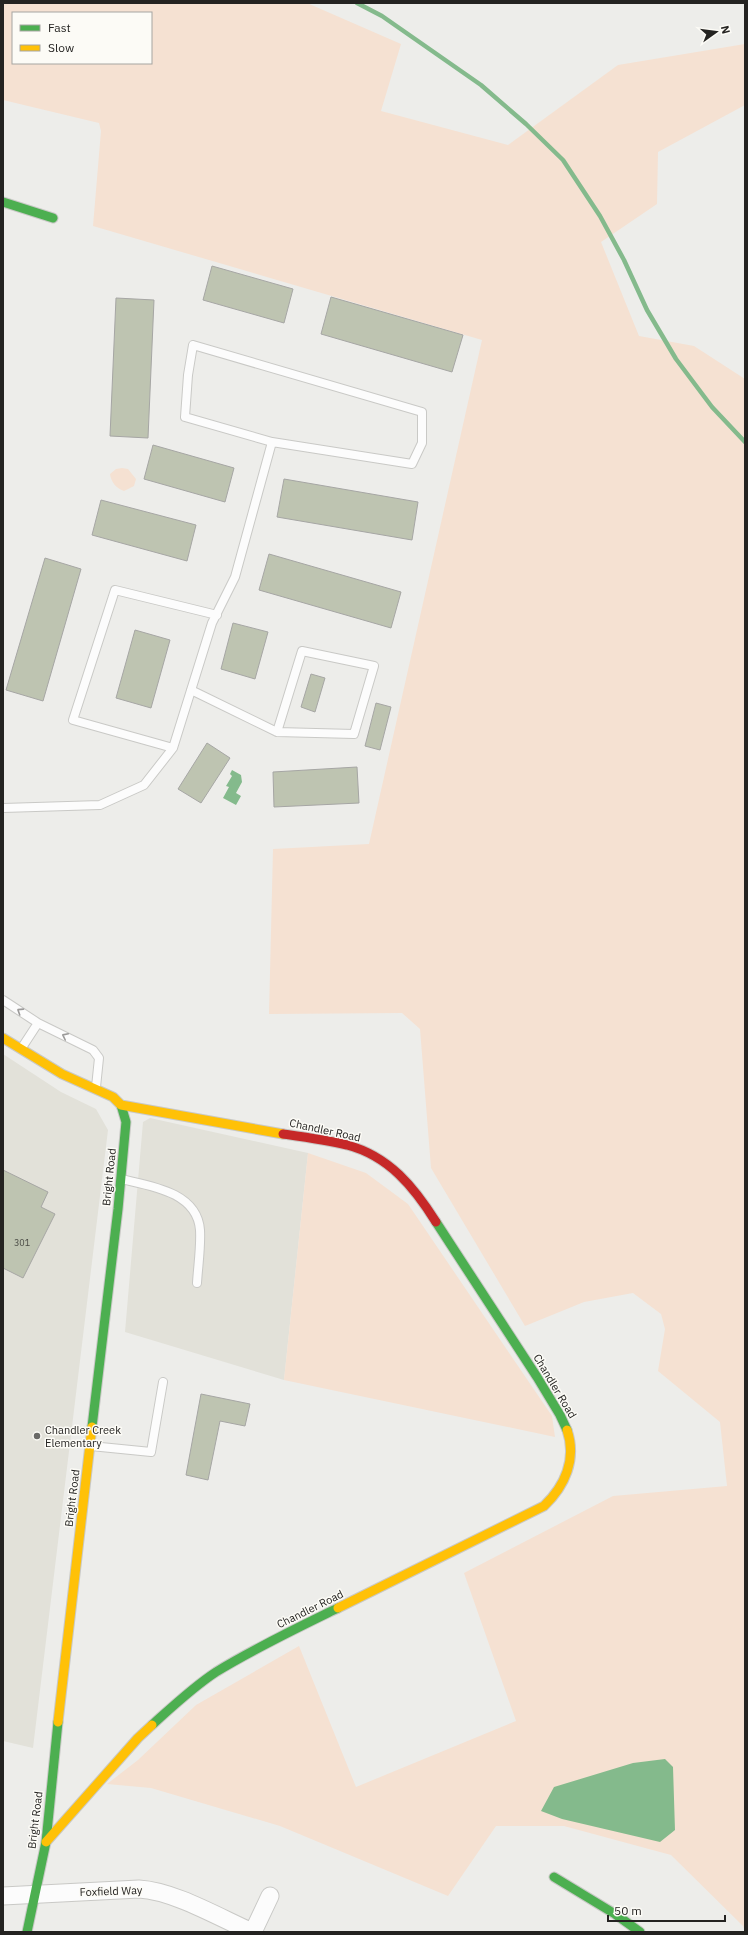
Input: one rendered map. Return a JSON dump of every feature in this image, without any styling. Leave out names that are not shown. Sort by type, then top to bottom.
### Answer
[{"type":"street","points":[[3,202],[53,218]]},
{"type":"street","name":"Chandler Road","points":[[3,1038],[62,1074],[113,1097],[122,1105],[347,1145],[372,1155],[401,1175],[423,1202],[564,1422],[571,1442],[570,1461],[564,1482],[555,1495],[544,1506],[271,1641],[216,1673],[175,1704],[138,1738],[46,1842]]},
{"type":"street","name":"Bright Road","points":[[34,1894],[46,1842],[56,1738],[121,1179],[126,1122],[122,1105]]},
{"type":"street","points":[[554,1877],[615,1914],[640,1932]]},
{"type":"street","name":"Foxfield Way","points":[[3,1896],[139,1889],[152,1890],[167,1894],[252,1932]]},
{"type":"street","points":[[27,1932],[34,1894]]},
{"type":"street","points":[[252,1932],[270,1896]]},
{"type":"lane","points":[[193,345],[422,412],[422,443],[412,464],[272,442],[185,417],[188,375],[193,345]]},
{"type":"lane","points":[[3,808],[100,805],[144,785],[173,748],[212,623],[235,577],[272,442]]},
{"type":"lane","points":[[173,748],[73,720],[115,590],[216,615]]},
{"type":"lane","points":[[191,690],[277,732],[354,734],[374,666],[302,651],[277,732]]},
{"type":"lane","points":[[3,1000],[38,1023],[93,1050],[99,1058],[95,1090]]},
{"type":"lane","points":[[20,1049],[38,1023]]},
{"type":"lane","points":[[121,1179],[174,1193],[187,1204],[196,1215],[200,1229],[198,1283]]},
{"type":"lane","points":[[90,1446],[151,1452],[163,1382]]},
{"type":"shaded area","points":[[3,3],[307,3],[401,44],[381,111],[508,145],[618,65],[745,44],[745,105],[658,152],[657,204],[601,242],[639,336],[694,346],[745,379],[745,1932],[743,1926],[671,1855],[564,1826],[496,1826],[448,1896],[280,1826],[151,1788],[107,1784],[138,1760],[196,1705],[299,1646],[356,1787],[516,1721],[464,1573],[613,1496],[727,1486],[720,1422],[658,1371],[665,1329],[661,1314],[633,1293],[584,1302],[525,1326],[431,1168],[420,1029],[402,1013],[269,1014],[273,849],[369,844],[482,340],[93,226],[101,131],[99,123],[3,100]]},
{"type":"shaded area","points":[[116,469],[128,469],[136,479],[134,486],[124,491],[114,484],[111,480],[110,474]]},
{"type":"shaded area","points":[[232,770],[241,775],[242,782],[236,793],[241,796],[236,805],[223,798],[229,787],[226,786],[232,776],[230,774]]},
{"type":"shaded area","name":"Chandler Creek Elementary","points":[[3,1054],[61,1092],[96,1109],[108,1130],[33,1748],[3,1741]]},
{"type":"shaded area","points":[[150,1118],[308,1153],[284,1380],[125,1332],[143,1122]]},
{"type":"shaded area","points":[[308,1153],[366,1173],[408,1204],[552,1416],[555,1437],[284,1380]]},
{"type":"shaded area","points":[[665,1759],[673,1767],[675,1830],[660,1842],[562,1819],[541,1811],[554,1787],[633,1763]]},
{"type":"building","points":[[212,266],[293,289],[284,323],[203,300]]},
{"type":"building","points":[[331,297],[463,335],[452,372],[321,334]]},
{"type":"building","points":[[116,298],[154,300],[148,438],[110,436]]},
{"type":"building","points":[[153,445],[234,468],[225,502],[144,479]]},
{"type":"building","points":[[284,479],[418,502],[412,540],[277,517]]},
{"type":"building","points":[[101,500],[196,525],[187,561],[92,535]]},
{"type":"building","points":[[269,554],[401,592],[391,628],[259,590]]},
{"type":"building","points":[[45,558],[81,569],[43,701],[6,690]]},
{"type":"building","points":[[233,623],[268,632],[255,679],[221,669]]},
{"type":"building","points":[[135,630],[170,640],[151,708],[116,698]]},
{"type":"building","points":[[311,674],[325,678],[315,712],[301,707]]},
{"type":"building","points":[[376,703],[391,707],[380,750],[365,746]]},
{"type":"building","points":[[207,743],[230,758],[201,803],[178,789]]},
{"type":"building","points":[[357,767],[359,803],[274,807],[273,772]]},
{"type":"building","points":[[3,1170],[48,1192],[41,1207],[55,1214],[23,1278],[3,1268]]},
{"type":"building","points":[[201,1394],[250,1404],[245,1426],[220,1421],[208,1480],[186,1475]]},
{"type":"waterway","points":[[357,3],[382,16],[481,85],[526,124],[563,160],[600,216],[624,260],[647,310],[676,359],[712,407],[745,442]]},
{"type":"traffic: fast","points":[[3,202],[53,218]]},
{"type":"traffic: fast","points":[[92,1427],[118,1209],[126,1122],[121,1105]]},
{"type":"traffic: fast","points":[[436,1222],[537,1377],[560,1415],[567,1430]]},
{"type":"traffic: fast","points":[[152,1725],[175,1704],[216,1672],[261,1646],[338,1608]]},
{"type":"traffic: fast","points":[[27,1932],[46,1842],[58,1722]]},
{"type":"traffic: fast","points":[[554,1877],[615,1914],[640,1932]]},
{"type":"traffic: slow","points":[[3,1038],[62,1074],[113,1097],[121,1105],[283,1134]]},
{"type":"traffic: slow","points":[[58,1722],[92,1427]]},
{"type":"traffic: slow","points":[[338,1608],[544,1506],[558,1490],[570,1462],[571,1451],[567,1430]]},
{"type":"traffic: slow","points":[[46,1842],[138,1738],[152,1725]]},
{"type":"traffic: jam","points":[[283,1134],[347,1145],[376,1157],[399,1174],[419,1197],[436,1222]]},
{"type":"place","name":"Chandler Creek Elementary","points":[[37,1436]]}]
